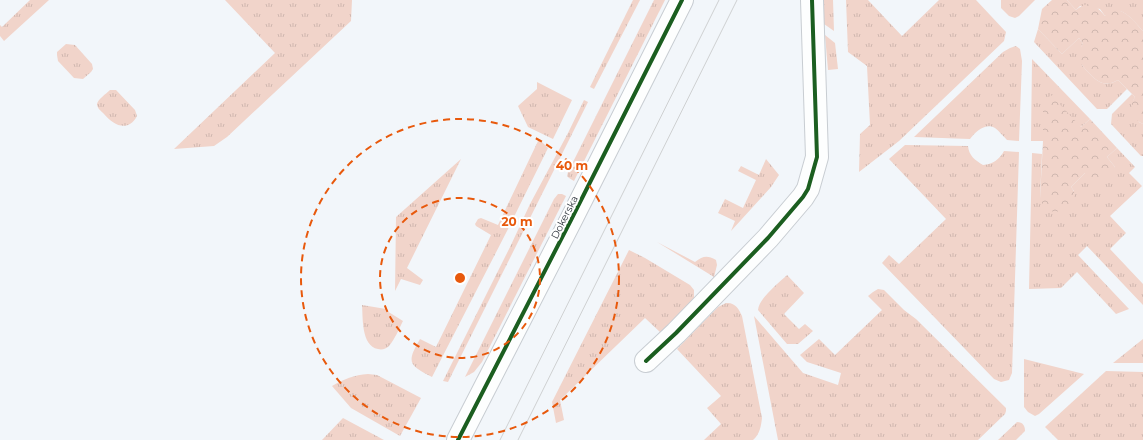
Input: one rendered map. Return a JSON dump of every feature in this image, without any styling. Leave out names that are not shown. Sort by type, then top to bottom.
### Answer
[{"type":"street","name":"Dokerska","points":[[458,440],[682,0]]},
{"type":"street","points":[[646,361],[676,333],[768,238],[808,189],[817,157],[812,0]]},
{"type":"green space","points":[[30,0],[49,0],[4,41],[0,36],[0,25],[2,27]]},
{"type":"green space","points":[[225,0],[352,0],[351,21],[227,137],[214,146],[174,149],[275,53]]},
{"type":"green space","points":[[633,0],[640,0],[594,89],[590,87]]},
{"type":"green space","points":[[654,0],[665,0],[574,181],[567,176],[568,172]]},
{"type":"green space","points":[[824,0],[833,0],[834,31],[824,24]]},
{"type":"green space","points":[[846,0],[868,0],[902,36],[939,0],[976,0],[1006,32],[1004,41],[899,141],[859,172],[860,134],[870,125],[867,66],[848,52]]},
{"type":"green space","points":[[1001,0],[1035,0],[1015,18],[1009,16],[1001,8]]},
{"type":"green space","points":[[1052,0],[1067,0],[1076,10],[1084,5],[1092,5],[1105,16],[1111,12],[1121,12],[1131,18],[1143,31],[1143,124],[1136,119],[1132,113],[1132,105],[1135,97],[1118,80],[1107,84],[1102,83],[1094,78],[1082,65],[1079,60],[1079,54],[1083,44],[1079,38],[1062,54],[1038,29],[1042,9]]},
{"type":"green space","points":[[1067,0],[1143,0],[1143,31],[1135,22],[1121,11],[1105,16],[1100,9],[1080,6],[1076,10]]},
{"type":"green space","points":[[1038,29],[1062,54],[1079,38],[1083,44],[1081,47],[1082,65],[1090,74],[1102,83],[1107,84],[1118,80],[1127,89],[1107,109],[1097,109],[1034,42]]},
{"type":"green space","points":[[825,35],[835,43],[838,69],[828,70]]},
{"type":"green space","points":[[66,44],[75,45],[92,64],[93,69],[83,79],[74,78],[58,61],[57,52]]},
{"type":"green space","points":[[1016,46],[1020,49],[1022,61],[1019,141],[1007,140],[992,126],[984,127],[975,133],[970,139],[914,137],[1003,52]]},
{"type":"green space","points":[[1032,59],[1090,119],[1081,127],[1043,103],[1043,141],[1031,141]]},
{"type":"green space","points":[[537,82],[572,100],[553,139],[528,127],[518,106],[537,89]]},
{"type":"green space","points":[[110,90],[116,90],[135,110],[137,116],[133,121],[125,126],[116,124],[98,107],[97,104],[99,100]]},
{"type":"green space","points":[[1132,94],[1135,97],[1133,101],[1139,122],[1143,124],[1143,156],[1141,156],[1111,124],[1112,114]]},
{"type":"green space","points":[[1051,95],[1081,127],[1090,119],[1117,148],[1107,157],[1115,167],[1096,185],[1085,173],[1071,187],[1074,192],[1072,203],[1068,207],[1056,212],[1049,210],[1044,206],[1040,198],[1043,103]]},
{"type":"green space","points":[[584,100],[588,102],[448,382],[443,381],[530,204]]},
{"type":"green space","points":[[539,139],[548,148],[432,377],[414,366],[412,362],[413,353],[420,339],[436,347],[491,235],[475,224],[478,219],[481,218],[498,225]]},
{"type":"green space","points":[[905,145],[968,146],[973,157],[983,165],[990,164],[995,161],[1004,151],[1019,152],[1012,373],[1009,380],[1001,382],[994,379],[882,263],[889,255],[899,264],[946,219],[889,159]]},
{"type":"green space","points":[[1117,148],[1135,167],[1129,173],[1142,186],[1110,216],[1126,233],[1110,249],[1143,284],[1143,305],[1087,246],[1078,255],[1129,309],[1116,314],[1077,272],[1061,288],[1029,289],[1032,153],[1042,154],[1040,198],[1074,191],[1071,187],[1085,173],[1115,167],[1107,157]]},
{"type":"green space","points":[[461,159],[407,268],[423,280],[420,285],[401,279],[395,291],[396,217]]},
{"type":"green space","points":[[766,159],[779,175],[771,187],[731,231],[735,221],[718,213],[725,199],[743,208],[756,180],[738,171],[741,166],[759,175]]},
{"type":"green space","points":[[558,194],[566,196],[482,362],[474,372],[465,377],[554,199]]},
{"type":"green space","points":[[657,242],[695,262],[700,258],[705,257],[710,257],[716,260],[717,265],[714,277]]},
{"type":"green space","points":[[629,250],[690,285],[694,290],[694,299],[661,333],[645,318],[560,400],[564,420],[556,423],[552,402]]},
{"type":"green space","points":[[787,275],[804,293],[784,314],[799,329],[805,324],[813,331],[798,344],[787,344],[758,310],[759,305],[766,296]]},
{"type":"green space","points":[[878,289],[884,290],[904,310],[916,319],[1006,408],[1005,414],[978,440],[778,440],[754,316],[803,373],[838,385],[841,373],[807,362],[800,355],[819,339],[835,355],[882,310],[868,296]]},
{"type":"green space","points":[[726,303],[734,305],[742,316],[762,418],[759,433],[753,440],[704,440],[721,424],[707,408],[721,396],[677,349],[718,307]]},
{"type":"green space","points":[[362,305],[386,309],[403,321],[387,348],[378,349],[372,347],[368,343],[364,330]]},
{"type":"green space","points":[[1143,339],[1143,363],[1113,363]]},
{"type":"green space","points":[[1024,359],[1084,374],[1035,416],[1028,412],[1024,407]]},
{"type":"green space","points":[[1106,371],[1143,372],[1143,440],[1058,440],[1045,427]]},
{"type":"green space","points":[[358,375],[377,375],[421,398],[400,436],[351,408],[332,386]]},
{"type":"green space","points":[[343,418],[384,440],[322,440]]},
{"type":"green space","points":[[1017,422],[1021,423],[1025,427],[1025,431],[1016,440],[998,440]]},
{"type":"tram line","points":[[500,440],[719,0]]},
{"type":"tram line","points":[[518,440],[737,0]]},
{"type":"cycle path","points":[[458,440],[682,0]]},
{"type":"cycle path","points":[[646,361],[676,333],[768,238],[808,189],[817,157],[812,0]]}]
